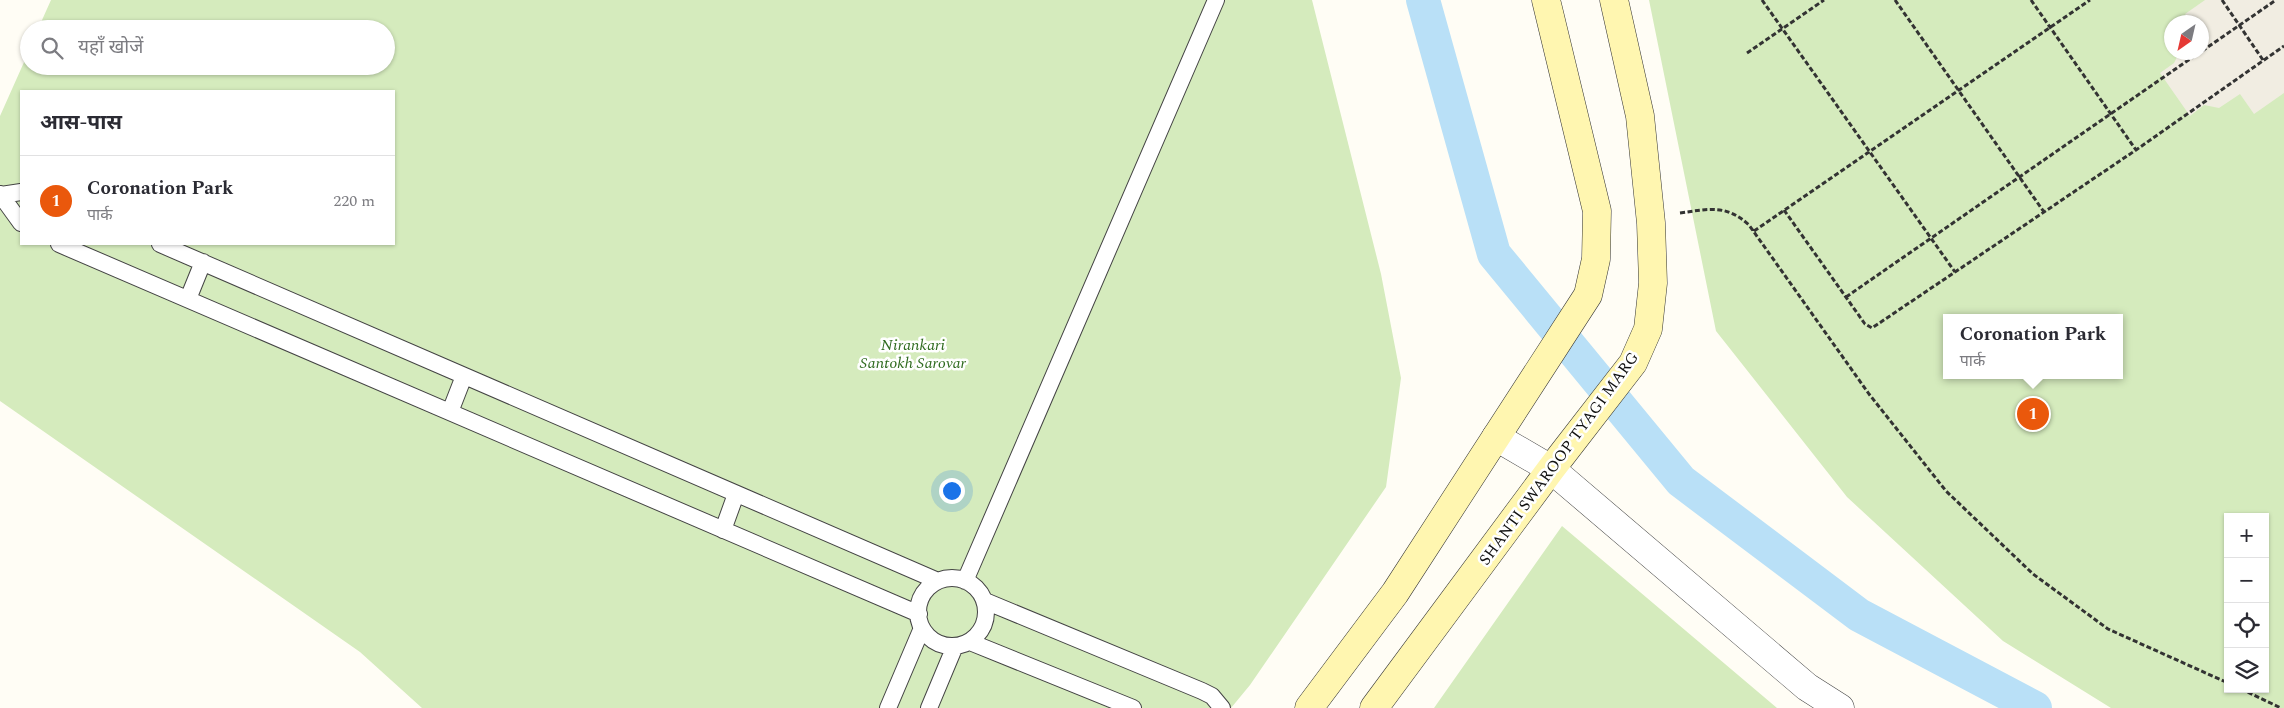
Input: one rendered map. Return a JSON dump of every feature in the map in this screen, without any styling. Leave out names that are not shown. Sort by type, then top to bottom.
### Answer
[{"type":"main road","points":[[1308,708],[1395,593],[1588,295],[1596,259],[1598,211],[1546,0]]},
{"type":"main road","name":"SHANTI SWAROOP TYAGI MARG","points":[[1374,708],[1558,460],[1633,363],[1648,329],[1653,283],[1650,216],[1640,116],[1614,0]]},
{"type":"street","points":[[1496,438],[1558,460],[1807,687],[1840,708]]},
{"type":"lane","points":[[965,581],[1216,0]]},
{"type":"lane","points":[[20,192],[1,195],[20,221]]},
{"type":"lane","points":[[62,245],[723,530],[920,621],[928,637],[937,643],[963,644],[1133,708]]},
{"type":"lane","points":[[162,245],[938,581]]},
{"type":"lane","points":[[188,300],[203,262]]},
{"type":"lane","points":[[450,412],[464,376]]},
{"type":"lane","points":[[723,530],[736,494]]},
{"type":"lane","points":[[888,708],[920,621],[922,596],[938,581],[948,578],[965,581],[971,583],[980,591],[985,601],[987,613],[985,624],[979,634],[963,644],[929,708]]},
{"type":"lane","points":[[985,601],[1202,691],[1212,696],[1222,708]]},
{"type":"path","points":[[1762,0],[1955,272]]},
{"type":"path","points":[[1748,53],[1824,0]]},
{"type":"path","points":[[1895,0],[2044,212]]},
{"type":"path","points":[[2031,0],[2136,150]]},
{"type":"path","points":[[1754,230],[2090,0]]},
{"type":"path","points":[[2222,0],[2263,60]]},
{"type":"path","points":[[2209,46],[2276,0]]},
{"type":"path","points":[[1784,210],[1865,324],[1872,328],[2136,150],[2284,46]]},
{"type":"path","points":[[1846,297],[2188,60]]},
{"type":"path","points":[[1650,216],[1712,209],[1726,210],[1740,216],[1754,230],[1869,394],[1946,491],[2033,574],[2108,629],[2224,681]]},
{"type":"path","points":[[2249,693],[2281,708]]},
{"type":"green space","name":"Nirankari Santokh Sarovar","points":[[51,0],[1312,0],[1381,274],[1401,378],[1386,487],[1250,685],[1231,708],[422,708],[360,652],[0,401],[0,116],[20,71],[20,75],[395,75],[395,20],[42,20]]},
{"type":"green space","points":[[1649,0],[2284,0],[2284,708],[2111,708],[2003,641],[1847,497],[1716,331]]},
{"type":"green space","points":[[1562,526],[1777,708],[1434,708]]},
{"type":"shaded area","points":[[2205,0],[2284,0],[2284,93],[2254,114],[2240,94],[2219,108],[2204,105],[2190,116],[2160,73],[2176,60],[2209,60],[2209,15],[2185,14]]},
{"type":"waterway","points":[[1423,0],[1494,254],[1681,481],[1859,615],[2035,708]]},
{"type":"place","name":"Coronation Park","points":[[2033,414]]}]
